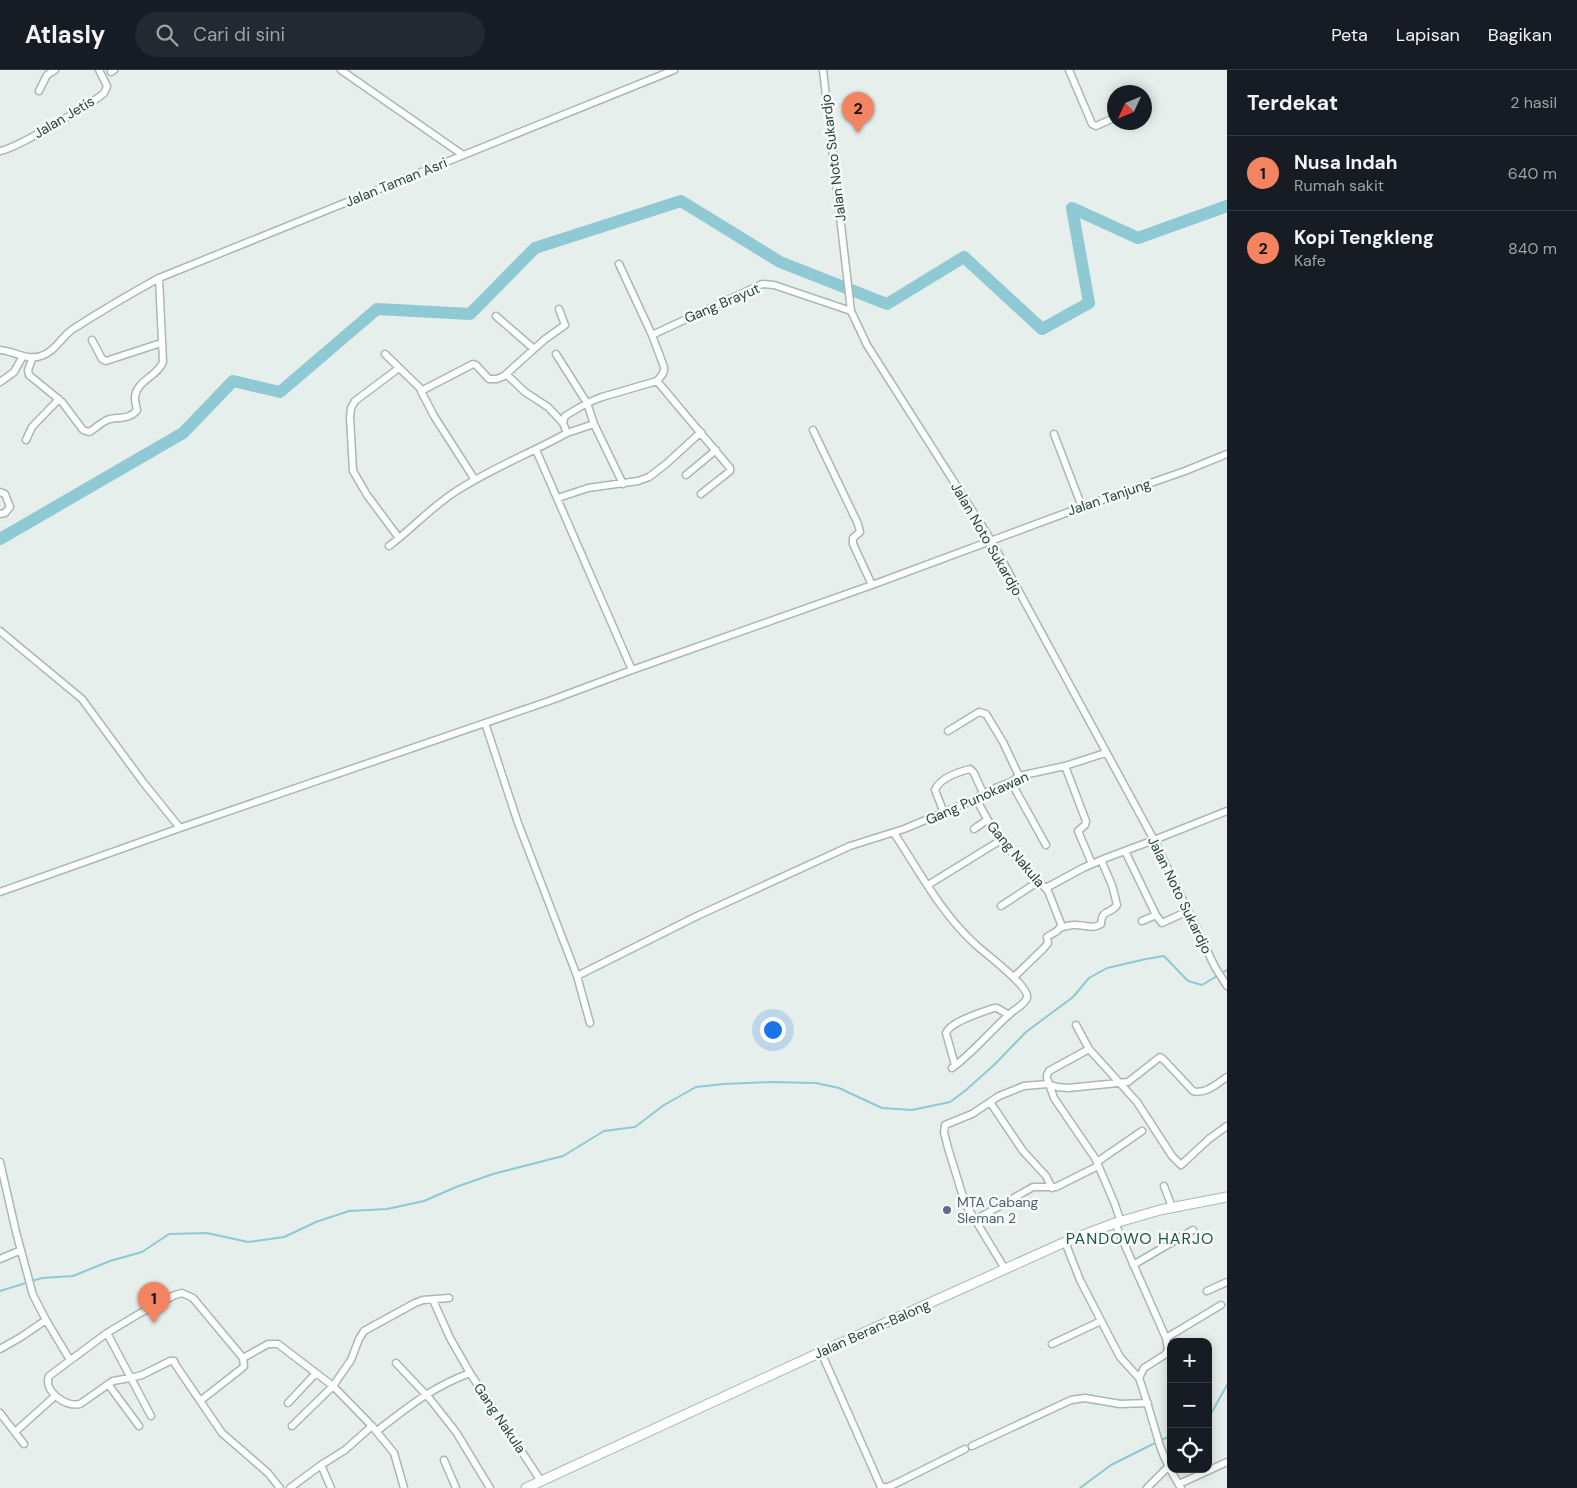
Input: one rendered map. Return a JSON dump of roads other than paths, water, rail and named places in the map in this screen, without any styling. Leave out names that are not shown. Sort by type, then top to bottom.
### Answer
[{"type":"main road","name":"Jalan Beran-Balong","points":[[526,1488],[1065,1242],[1118,1223],[1172,1207],[1227,1196]]},
{"type":"street","points":[[39,91],[46,73],[55,70]]},
{"type":"street","name":"Jalan Jetis","points":[[0,151],[14,147],[103,94],[107,86],[99,70]]},
{"type":"street","points":[[341,70],[463,155]]},
{"type":"street","name":"Jalan Taman Asri","points":[[33,357],[41,356],[51,351],[70,331],[120,299],[159,278],[674,70]]},
{"type":"street","name":"Jalan Noto Sukardjo","points":[[823,70],[851,311],[867,344],[991,540],[1105,753],[1154,840],[1215,967],[1226,985]]},
{"type":"street","points":[[1069,70],[1092,124],[1096,126],[1107,121]]},
{"type":"street","points":[[563,423],[567,414],[587,403],[656,381],[664,371],[652,335],[619,264]]},
{"type":"street","points":[[0,350],[33,357],[28,370],[29,375],[59,399],[80,427],[87,432],[92,431],[109,419],[120,419],[132,414],[137,410],[135,397],[142,384],[162,365],[159,278]]},
{"type":"street","name":"Gang Brayut","points":[[652,335],[762,284],[774,285],[851,311]]},
{"type":"street","points":[[422,389],[473,364],[489,379],[497,379],[506,374],[551,334],[564,325],[559,309]]},
{"type":"street","points":[[496,316],[534,349]]},
{"type":"street","points":[[92,340],[102,359],[106,361],[161,343]]},
{"type":"street","points":[[385,354],[422,389],[421,393],[434,416],[475,480]]},
{"type":"street","points":[[556,354],[587,403],[594,424],[623,484]]},
{"type":"street","points":[[0,382],[14,372],[23,356]]},
{"type":"street","points":[[399,368],[355,401],[351,408],[350,417],[353,472],[367,495],[400,538]]},
{"type":"street","points":[[506,374],[525,392],[548,407],[563,423],[567,434]]},
{"type":"street","points":[[656,381],[701,432],[730,469],[701,494]]},
{"type":"street","points":[[26,440],[32,427],[59,399]]},
{"type":"street","points":[[389,546],[437,504],[458,489],[567,434],[594,424]]},
{"type":"street","points":[[813,430],[858,524],[860,532],[853,538],[853,544],[872,585]]},
{"type":"street","points":[[558,498],[588,488],[638,481],[657,472],[701,432]]},
{"type":"street","points":[[1054,434],[1082,507]]},
{"type":"street","points":[[536,450],[632,670]]},
{"type":"street","points":[[686,475],[716,450]]},
{"type":"street","name":"Jalan Tanjung","points":[[0,892],[549,701],[1185,471],[1227,454]]},
{"type":"street","points":[[0,492],[5,494],[10,507],[5,513],[0,514]]},
{"type":"street","points":[[0,631],[82,699],[143,782],[180,828]]},
{"type":"street","points":[[948,731],[979,712],[986,714],[1003,742],[1019,776]]},
{"type":"street","points":[[485,723],[518,823],[577,976],[590,1023]]},
{"type":"street","name":"Gang Punokawan","points":[[577,976],[696,916],[850,846],[894,833],[944,813],[976,799],[983,793],[1011,782],[1019,776],[1065,766],[1105,753]]},
{"type":"street","points":[[1065,766],[1086,821],[1085,825],[1078,832],[1092,864]]},
{"type":"street","points":[[944,813],[934,790],[936,786],[947,778],[970,769],[974,773],[983,793]]},
{"type":"street","points":[[1011,782],[1046,845]]},
{"type":"street","name":"Gang Nakula","points":[[976,799],[987,820],[1001,840],[1046,888],[1056,911],[1060,928]]},
{"type":"street","points":[[1046,888],[1101,860],[1227,811]]},
{"type":"street","points":[[974,829],[987,820]]},
{"type":"street","points":[[894,833],[948,916],[959,929],[1025,989],[1027,998],[954,1067],[946,1033],[947,1029],[994,1008],[1009,1015]]},
{"type":"street","points":[[928,885],[1001,840]]},
{"type":"street","points":[[1125,851],[1156,915],[1162,923],[1188,911]]},
{"type":"street","points":[[1014,978],[1044,948],[1048,943],[1048,936],[1060,928],[1072,925],[1093,928],[1101,924],[1104,914],[1116,907],[1112,885],[1101,860]]},
{"type":"street","points":[[1001,906],[1039,881]]},
{"type":"street","points":[[1142,921],[1156,915]]},
{"type":"street","points":[[1076,1025],[1089,1049],[1121,1082],[1137,1102],[1172,1156],[1181,1165],[1209,1139],[1227,1126]]},
{"type":"street","points":[[1089,1049],[1049,1071],[1047,1075],[1048,1084],[1054,1098],[1097,1164],[1119,1215],[1118,1223],[1133,1265],[1166,1338],[1168,1349],[1166,1354],[1144,1368],[1139,1378]]},
{"type":"street","points":[[1005,1269],[965,1203],[960,1191],[948,1148],[944,1129],[945,1125],[969,1116],[1010,1090],[1024,1086],[1048,1084],[1068,1088],[1131,1081],[1160,1057],[1193,1091],[1197,1092],[1209,1088],[1227,1077]]},
{"type":"street","points":[[990,1102],[1023,1151],[1046,1176],[1052,1188]]},
{"type":"street","points":[[975,1220],[1034,1187],[1056,1187],[1097,1164],[1142,1131]]},
{"type":"street","points":[[0,1162],[33,1295],[70,1360]]},
{"type":"street","points":[[1164,1186],[1172,1207]]},
{"type":"street","points":[[1133,1265],[1194,1230]]},
{"type":"street","points":[[1065,1242],[1080,1280],[1120,1357],[1139,1378],[1160,1446],[1167,1462]]},
{"type":"street","points":[[0,1259],[21,1250]]},
{"type":"street","points":[[1207,1291],[1227,1282]]},
{"type":"street","points":[[200,1400],[244,1367],[243,1358],[193,1298],[182,1293],[142,1312],[107,1333],[47,1379],[48,1385],[55,1396],[75,1405],[80,1404],[108,1384],[149,1372],[170,1361],[174,1361],[200,1400],[222,1433],[262,1468],[280,1488]]},
{"type":"street","points":[[292,1426],[332,1386],[352,1360],[359,1338],[364,1331],[415,1303],[449,1298]]},
{"type":"street","points":[[433,1300],[450,1338],[470,1373]]},
{"type":"street","points":[[1166,1338],[1221,1305]]},
{"type":"street","points":[[0,1349],[46,1320]]},
{"type":"street","points":[[1052,1344],[1101,1321]]},
{"type":"street","points":[[107,1333],[151,1416]]},
{"type":"street","points":[[243,1358],[268,1344],[278,1344],[316,1373],[375,1428],[394,1453],[404,1488]]},
{"type":"street","points":[[821,1352],[881,1487],[888,1487],[900,1482],[1070,1400],[1084,1398],[1120,1404],[1148,1403]]},
{"type":"street","points":[[396,1363],[456,1432],[490,1488]]},
{"type":"street","points":[[288,1403],[316,1373]]},
{"type":"street","name":"Gang Nakula","points":[[290,1488],[424,1394],[470,1373],[541,1481]]},
{"type":"street","points":[[108,1384],[139,1426]]},
{"type":"street","points":[[15,1432],[55,1396]]},
{"type":"street","points":[[0,1413],[24,1444]]},
{"type":"street","points":[[444,1460],[456,1488]]},
{"type":"street","points":[[1173,1473],[1180,1486],[1227,1462]]},
{"type":"street","points":[[321,1465],[331,1488]]},
{"type":"street","points":[[1147,1488],[1167,1468]]},
{"type":"waterway","points":[[0,539],[183,433],[233,381],[280,392],[377,309],[470,314],[535,248],[681,201],[780,262],[887,304],[964,257],[1042,329],[1089,303],[1072,208],[1138,238],[1227,206]]},
{"type":"waterway","points":[[0,1291],[42,1278],[73,1276],[110,1261],[142,1252],[169,1234],[207,1233],[248,1242],[284,1237],[316,1222],[349,1211],[387,1209],[424,1201],[493,1174],[563,1156],[604,1131],[635,1127],[664,1105],[696,1087],[771,1082],[816,1083],[839,1088],[882,1108],[912,1110],[950,1102],[994,1065],[1026,1032],[1073,997],[1089,978],[1107,968],[1164,956],[1188,981],[1202,985],[1227,970]]},
{"type":"waterway","points":[[1212,1412],[1227,1385]]},
{"type":"waterway","points":[[1161,1440],[1167,1438]]},
{"type":"waterway","points":[[1080,1488],[1111,1465],[1157,1442]]},
{"type":"place","name":"Kopi Tengkleng","points":[[858,133]]},
{"type":"place","name":"MTA Cabang Sleman 2","points":[[947,1210]]},
{"type":"place","name":"Nusa Indah","points":[[154,1323]]},
{"type":"district","name":"PANDOWO HARJO","points":[[1140,1238]]}]
